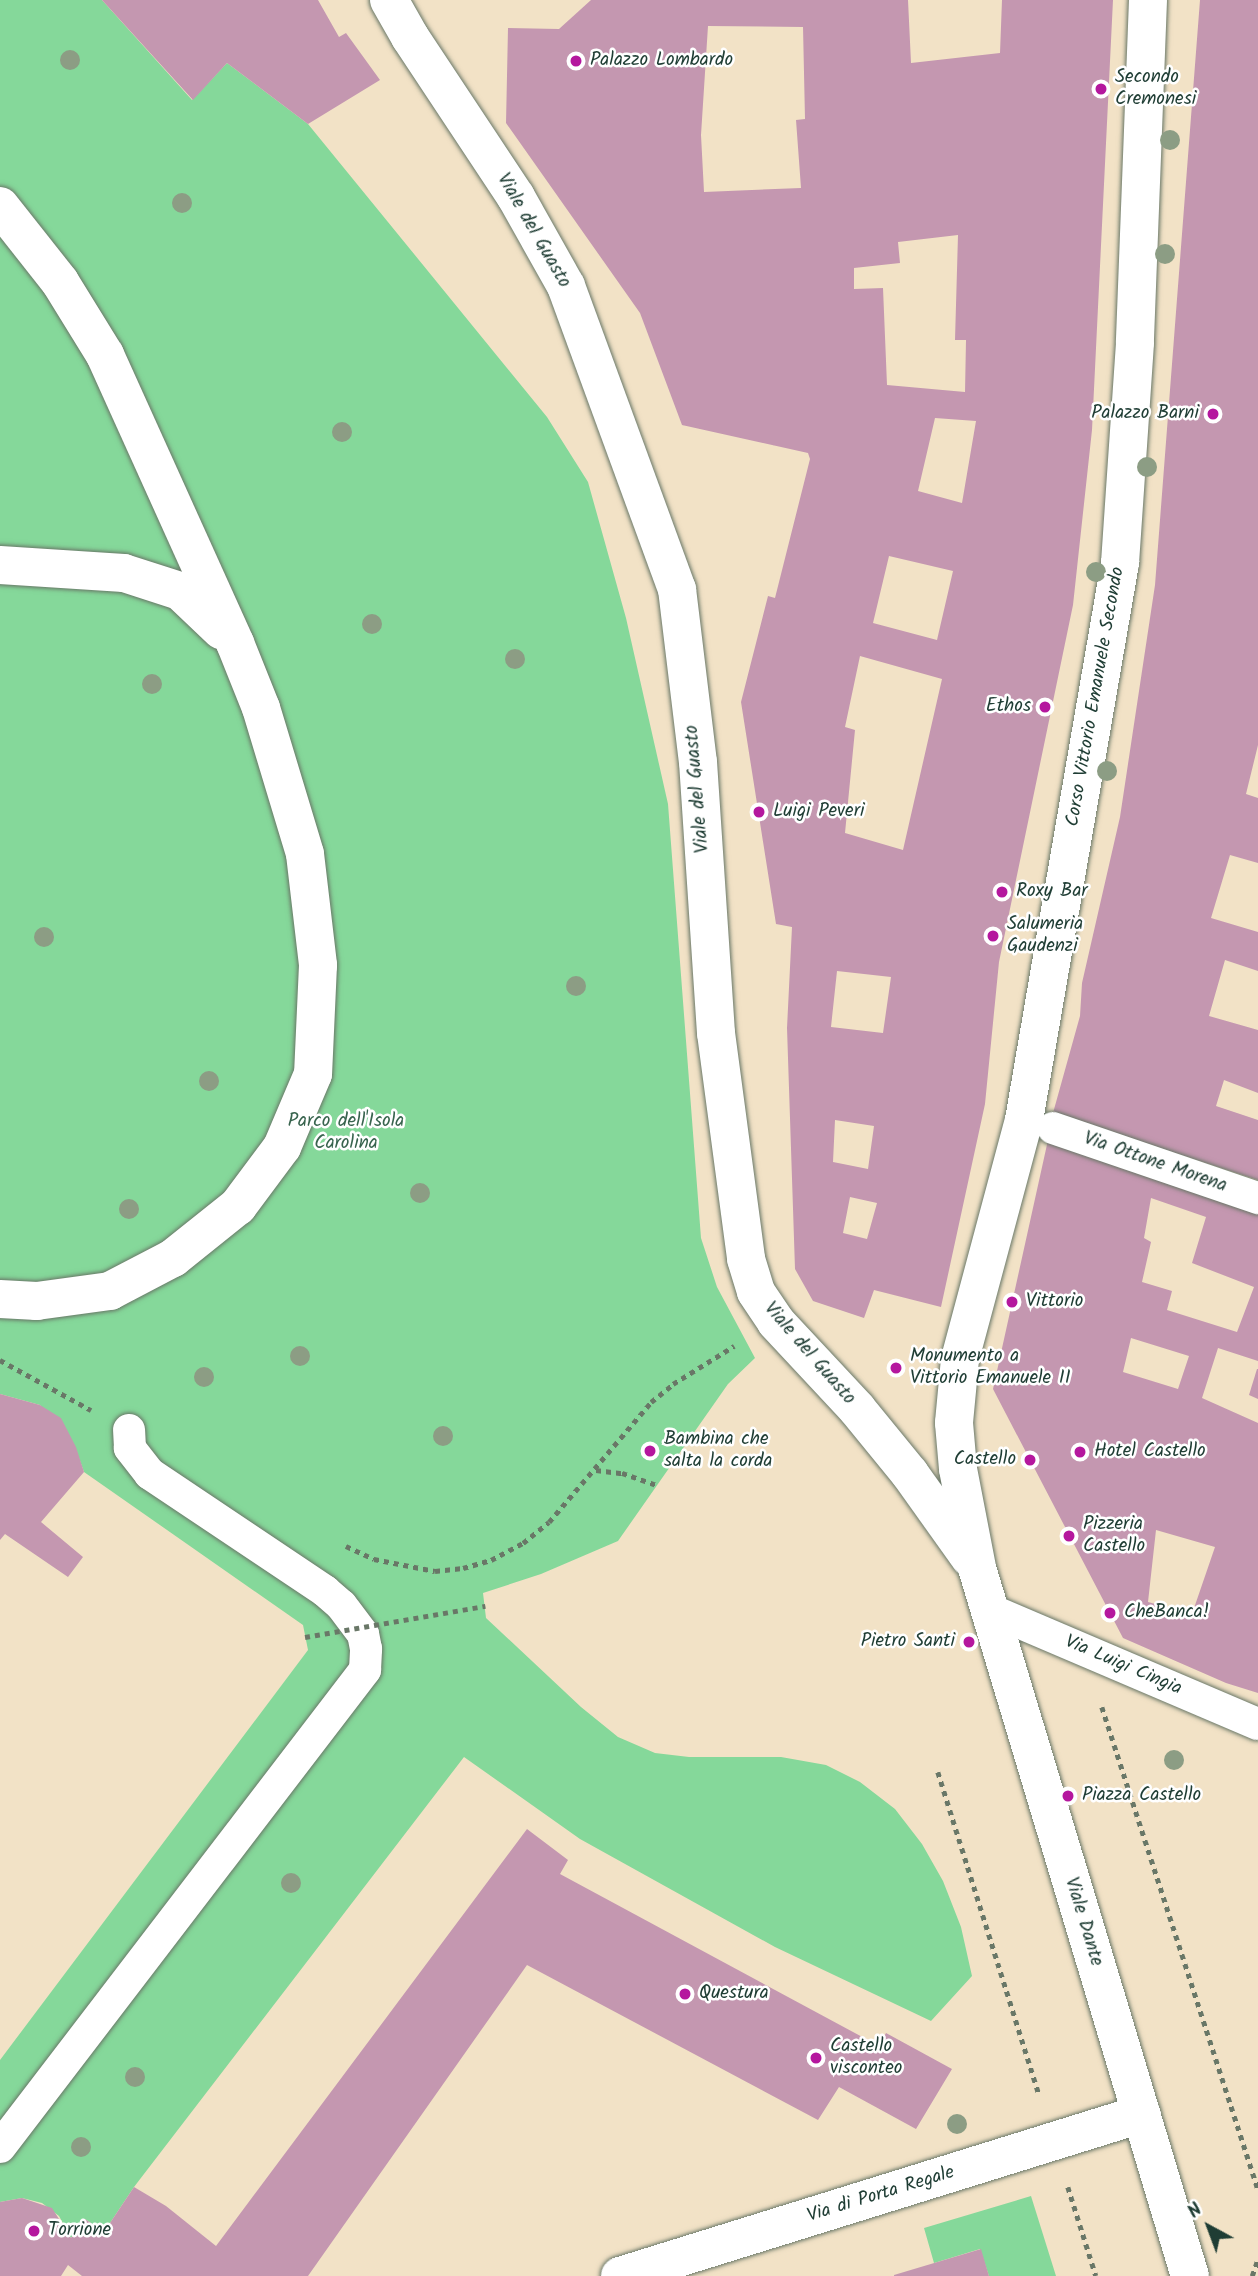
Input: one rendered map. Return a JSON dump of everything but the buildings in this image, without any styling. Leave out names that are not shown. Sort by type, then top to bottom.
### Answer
[{"type":"street","name":"Viale del Guasto","points":[[390,0],[410,37],[516,197],[566,286],[677,589],[698,762],[716,1033],[743,1232],[756,1292],[776,1322],[872,1427],[910,1474],[976,1568]]},
{"type":"street","name":"Corso Vittorio Emanuele Secondo","points":[[976,1568],[958,1469],[954,1423],[957,1381],[960,1359],[1024,1120],[1120,563],[1135,343],[1148,0]]},
{"type":"street","points":[[0,206],[60,282],[105,355],[235,643],[261,708],[305,854],[318,965],[313,1074],[282,1147],[239,1206],[173,1258],[110,1291],[37,1301],[0,1300]]},
{"type":"street","points":[[0,565],[124,573],[180,591],[235,643]]},
{"type":"street","name":"Viale Dante","points":[[976,1568],[1190,2276]]},
{"type":"street","name":"Via di Porta Regale","points":[[620,2276],[1141,2114]]},
{"type":"lane","name":"Via Ottone Morena","points":[[1053,1128],[1258,1198]]},
{"type":"lane","points":[[0,2147],[365,1670],[366,1649],[363,1634],[341,1605],[325,1591],[150,1475],[130,1448],[129,1430]]},
{"type":"lane","name":"Via Luigi Cingia","points":[[988,1609],[1258,1724]]},
{"type":"path","points":[[334,1539],[374,1559],[404,1567],[435,1570],[463,1568],[491,1560],[523,1543],[549,1522],[596,1470],[651,1402],[702,1365],[776,1322]]},
{"type":"path","points":[[0,1360],[129,1430]]},
{"type":"path","points":[[596,1470],[622,1473],[657,1485]]},
{"type":"path","points":[[305,1637],[485,1606]]},
{"type":"path","points":[[1099,1701],[1258,2189]]},
{"type":"path","points":[[938,1772],[1096,2276]]},
{"type":"path","points":[[1252,2276],[1258,2259]]},
{"type":"green space","name":"Parco dell'Isola Carolina","points":[[0,0],[102,0],[192,100],[227,63],[308,124],[547,417],[588,482],[626,618],[668,804],[701,1238],[717,1287],[755,1358],[728,1384],[618,1541],[541,1574],[483,1593],[486,1618],[581,1707],[618,1737],[655,1753],[689,1757],[781,1757],[826,1765],[860,1782],[895,1809],[922,1844],[943,1881],[961,1927],[972,1976],[931,2021],[775,1947],[580,1839],[464,1757],[134,2187],[104,2232],[85,2219],[71,2238],[59,2216],[42,2203],[22,2198],[0,2202],[0,2060],[308,1650],[303,1625],[84,1472],[75,1447],[40,1405],[0,1394]]},
{"type":"green space","points":[[1031,2196],[1056,2276],[989,2276],[980,2249],[934,2263],[924,2228]]},
{"type":"place","name":"Palazzo Lombardo","points":[[576,61]]},
{"type":"place","name":"Secondo Cremonesi","points":[[1101,89]]},
{"type":"place","name":"Palazzo Barni","points":[[1213,414]]},
{"type":"place","name":"Ethos","points":[[1045,707]]},
{"type":"place","name":"Luigi Peveri","points":[[759,812]]},
{"type":"place","name":"Roxy Bar","points":[[1002,892]]},
{"type":"place","name":"Salumeria Gaudenzi","points":[[993,936]]},
{"type":"place","name":"Vittorio","points":[[1012,1302]]},
{"type":"place","name":"Monumento a Vittorio Emanuele II","points":[[896,1368]]},
{"type":"place","name":"Bambina che salta la corda","points":[[650,1451]]},
{"type":"place","name":"Hotel Castello","points":[[1080,1452]]},
{"type":"place","name":"Castello","points":[[1030,1460]]},
{"type":"place","name":"Pizzeria Castello","points":[[1069,1536]]},
{"type":"place","name":"CheBanca!","points":[[1110,1613]]},
{"type":"place","name":"Pietro Santi","points":[[969,1642]]},
{"type":"place","name":"Piazza Castello","points":[[1068,1796]]},
{"type":"place","name":"Questura","points":[[685,1994]]},
{"type":"place","name":"Castello visconteo","points":[[816,2058]]},
{"type":"place","name":"Torrione","points":[[34,2231]]}]
